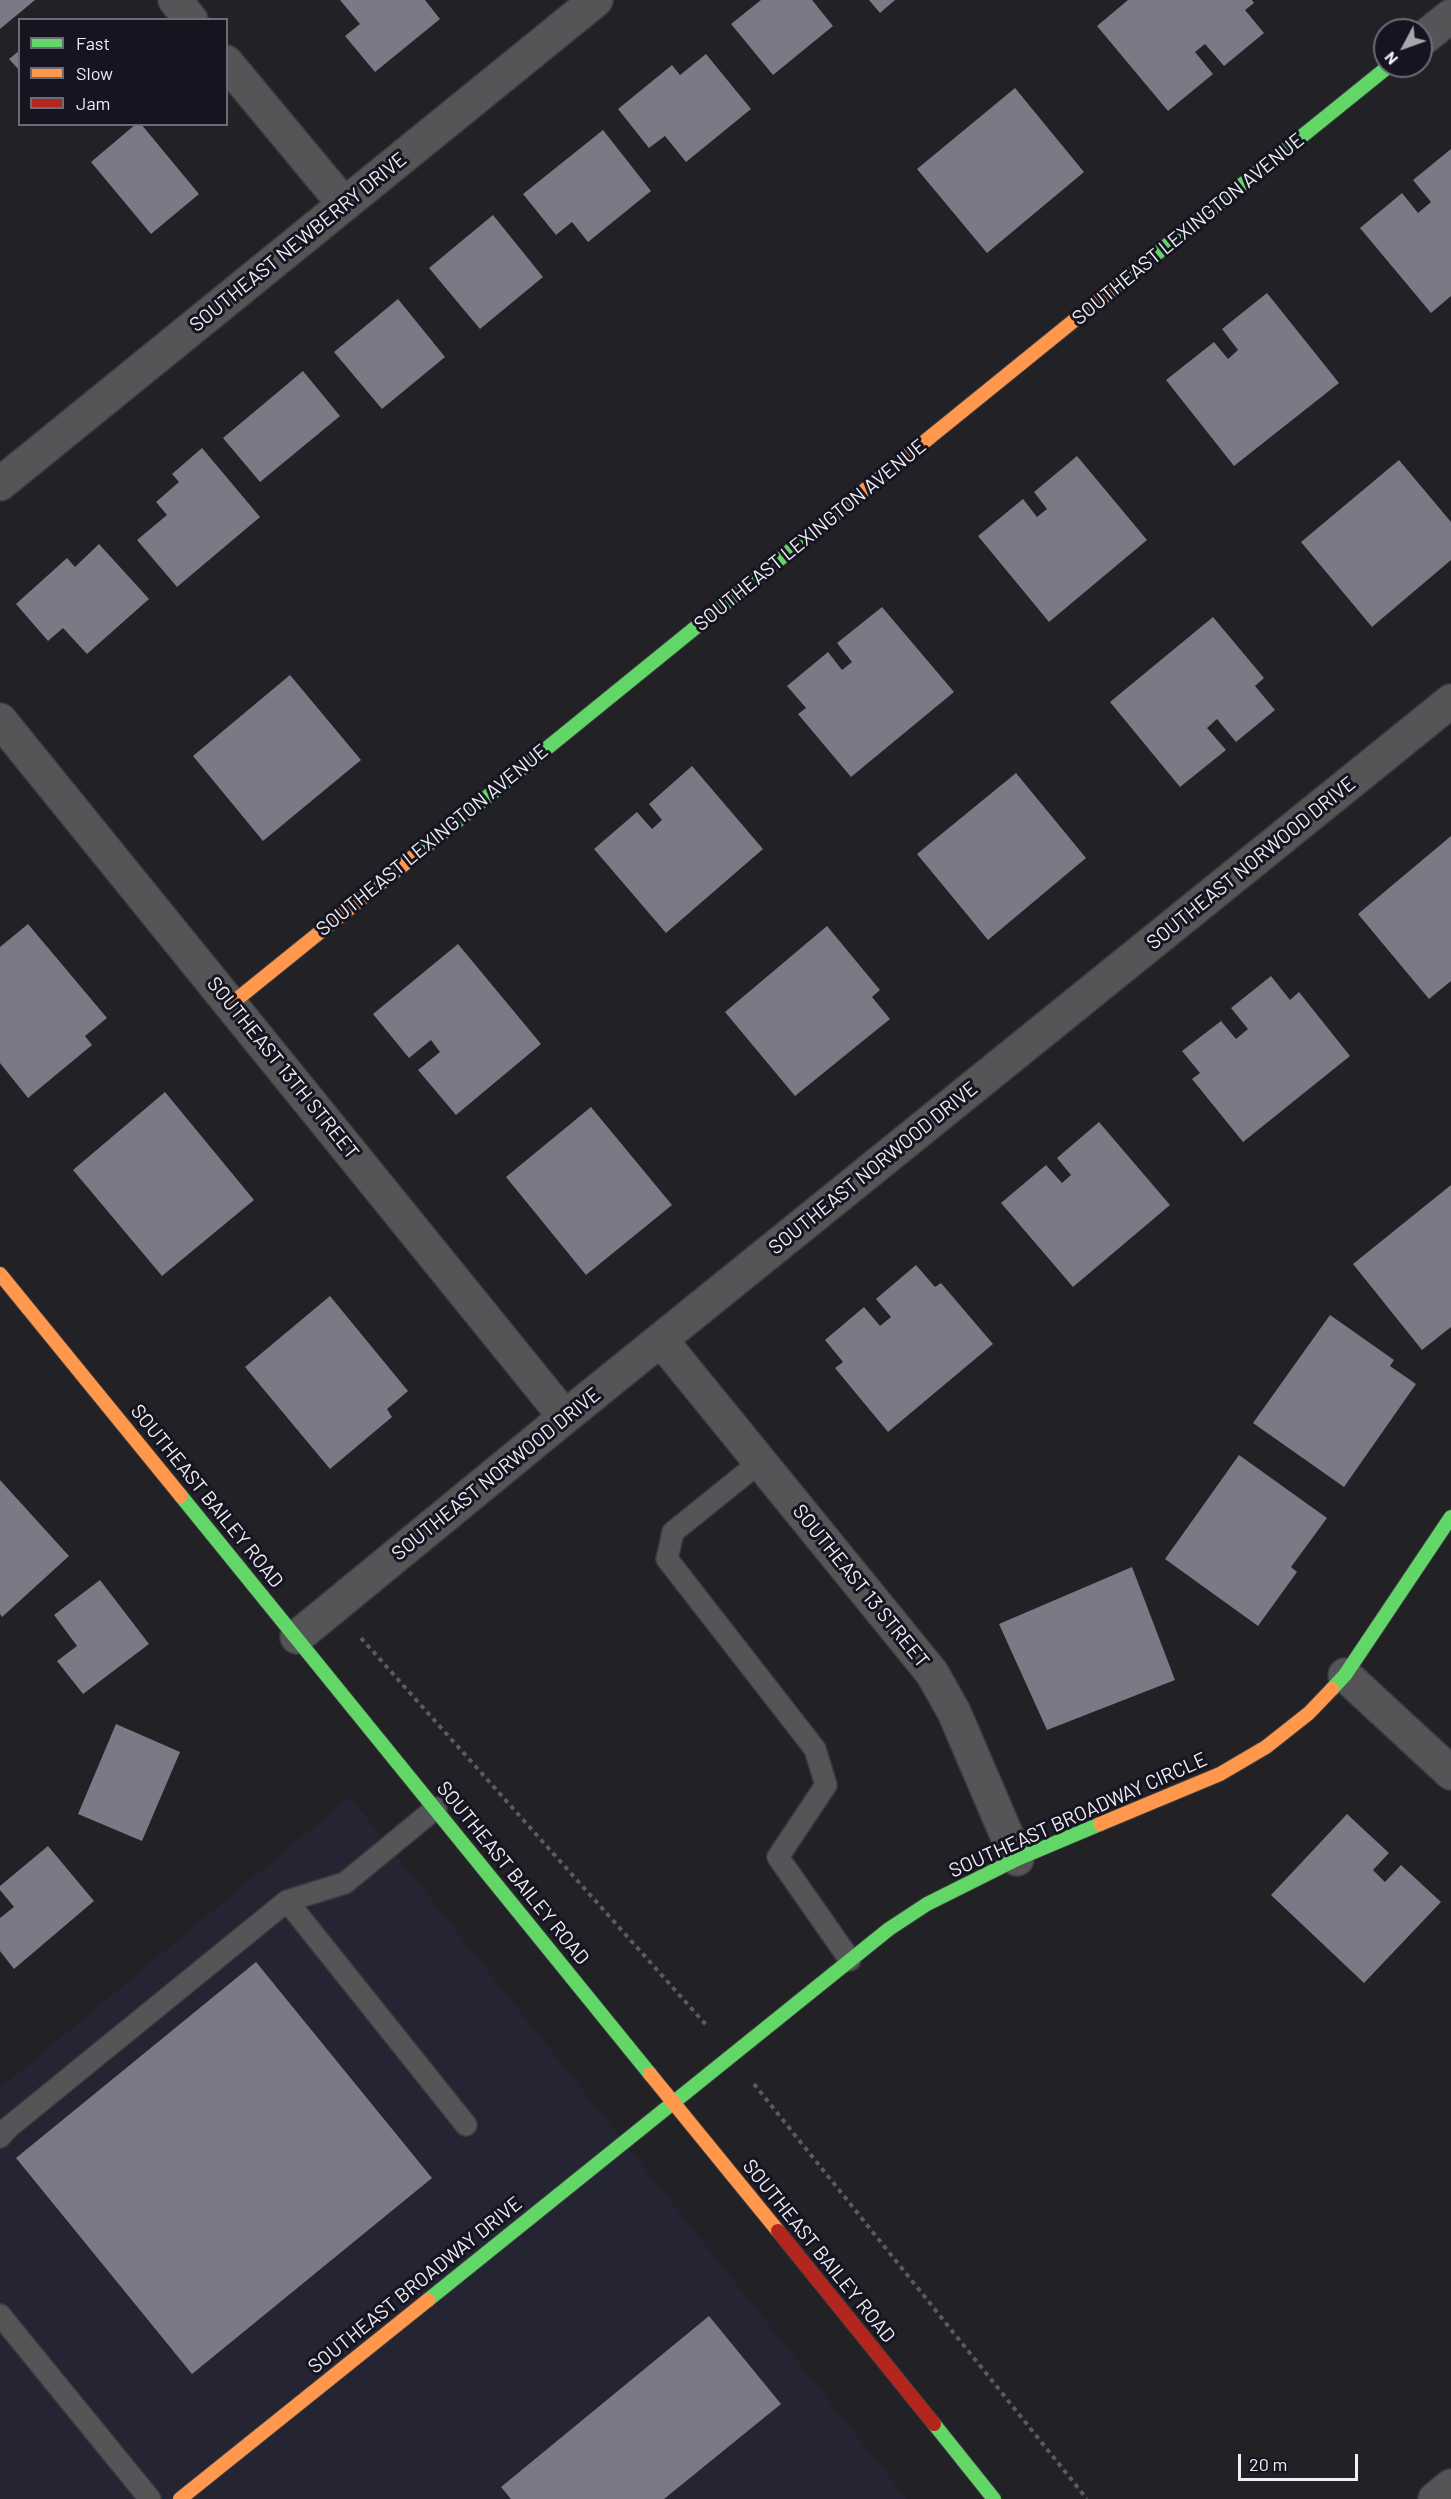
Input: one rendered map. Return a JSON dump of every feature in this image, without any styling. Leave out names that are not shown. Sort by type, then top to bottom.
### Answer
[{"type":"street","points":[[175,0],[189,18]]},
{"type":"street","name":"SOUTHEAST NEWBERRY DRIVE","points":[[0,484],[596,0]]},
{"type":"street","points":[[1433,30],[1451,16]]},
{"type":"street","points":[[228,64],[344,204]]},
{"type":"street","name":"SOUTHEAST LEXINGTON AVENUE","points":[[231,1004],[1374,78]]},
{"type":"street","name":"SOUTHEAST NORWOOD DRIVE","points":[[297,1637],[565,1417],[1451,701]]},
{"type":"street","name":"SOUTHEAST 13TH STREET","points":[[0,720],[565,1417]]},
{"type":"street","name":"SOUTHEAST BAILEY ROAD","points":[[0,1274],[436,1808],[994,2499]]},
{"type":"street","name":"SOUTHEAST 13 STREET","points":[[661,1340],[932,1673],[954,1712],[1017,1859]]},
{"type":"street","name":"SOUTHEAST BROADWAY CIRCLE","points":[[674,2102],[850,1960],[927,1904],[1017,1859],[1220,1774],[1266,1747],[1309,1713],[1345,1675],[1451,1517]]},
{"type":"street","points":[[1345,1675],[1451,1773]]},
{"type":"street","name":"SOUTHEAST BROADWAY DRIVE","points":[[180,2499],[674,2102]]},
{"type":"street","points":[[1435,2499],[1451,2486]]},
{"type":"lane","points":[[760,1462],[674,1532],[668,1559],[815,1749],[826,1785],[778,1857],[850,1960]]},
{"type":"lane","points":[[0,2138],[9,2127],[287,1901],[345,1883],[436,1808]]},
{"type":"lane","points":[[287,1901],[466,2125]]},
{"type":"lane","points":[[0,2315],[150,2499]]},
{"type":"shaded area","points":[[350,1797],[907,2499],[0,2499],[0,2088]]},
{"type":"building","points":[[0,0],[35,0],[0,29]]},
{"type":"building","points":[[340,0],[425,0],[440,19],[375,72],[345,36],[360,24]]},
{"type":"building","points":[[761,0],[812,0],[833,26],[773,75],[731,24]]},
{"type":"building","points":[[869,0],[895,0],[880,13]]},
{"type":"building","points":[[1128,0],[1252,0],[1254,3],[1245,10],[1264,33],[1224,66],[1205,44],[1195,52],[1213,74],[1168,111],[1097,26]]},
{"type":"building","points":[[18,52],[18,69],[9,59]]},
{"type":"building","points":[[706,54],[751,109],[686,162],[665,136],[649,148],[618,109],[672,65],[680,75]]},
{"type":"building","points":[[1015,88],[1084,172],[987,253],[917,169]]},
{"type":"building","points":[[134,126],[143,126],[199,194],[151,234],[91,162]]},
{"type":"building","points":[[603,130],[651,191],[588,242],[572,222],[556,235],[523,194]]},
{"type":"building","points":[[1451,149],[1451,296],[1431,313],[1360,228],[1402,193],[1418,213],[1431,202],[1413,180]]},
{"type":"building","points":[[493,215],[543,277],[480,329],[429,268]]},
{"type":"building","points":[[1267,293],[1339,383],[1234,466],[1166,380],[1214,342],[1228,359],[1238,350],[1222,329]]},
{"type":"building","points":[[398,299],[445,357],[382,409],[334,352]]},
{"type":"building","points":[[303,371],[340,416],[260,482],[223,438]]},
{"type":"building","points":[[202,448],[260,517],[177,587],[137,540],[167,515],[156,502],[179,482],[172,474]]},
{"type":"building","points":[[1077,456],[1147,540],[1049,622],[978,536],[1023,499],[1037,517],[1047,509],[1034,492]]},
{"type":"building","points":[[1399,460],[1451,522],[1451,560],[1372,627],[1301,542]]},
{"type":"building","points":[[99,544],[149,599],[87,654],[63,628],[48,641],[16,604],[67,558],[75,567]]},
{"type":"building","points":[[882,607],[954,692],[851,777],[798,714],[806,708],[787,686],[828,652],[842,670],[852,662],[837,643]]},
{"type":"building","points":[[1213,617],[1264,678],[1255,686],[1275,710],[1236,742],[1217,719],[1207,728],[1226,750],[1180,787],[1110,702]]},
{"type":"building","points":[[290,675],[361,760],[263,841],[193,756]]},
{"type":"building","points":[[692,766],[763,849],[666,933],[594,849],[637,812],[652,829],[662,820],[649,804]]},
{"type":"building","points":[[1016,773],[1086,858],[988,940],[917,854]]},
{"type":"building","points":[[1451,836],[1451,981],[1429,999],[1358,914]]},
{"type":"building","points":[[28,924],[107,1018],[85,1036],[92,1045],[28,1098],[0,1063],[0,947]]},
{"type":"building","points":[[827,926],[880,990],[872,997],[890,1019],[795,1096],[725,1012]]},
{"type":"building","points":[[458,944],[541,1044],[456,1115],[418,1070],[440,1052],[431,1040],[409,1058],[373,1014]]},
{"type":"building","points":[[1271,976],[1290,1000],[1299,992],[1350,1056],[1243,1142],[1192,1079],[1200,1073],[1182,1051],[1221,1021],[1236,1039],[1248,1029],[1231,1008]]},
{"type":"building","points":[[165,1092],[254,1200],[162,1276],[73,1170]]},
{"type":"building","points":[[591,1107],[672,1205],[586,1275],[506,1177]]},
{"type":"building","points":[[1099,1122],[1170,1205],[1073,1287],[1001,1203],[1046,1165],[1062,1183],[1071,1175],[1057,1158]]},
{"type":"building","points":[[1451,1185],[1451,1327],[1422,1350],[1353,1264]]},
{"type":"building","points":[[916,1265],[935,1287],[941,1283],[993,1344],[888,1432],[835,1368],[843,1362],[825,1340],[864,1307],[880,1326],[891,1317],[876,1299]]},
{"type":"building","points":[[330,1296],[408,1391],[387,1409],[392,1417],[330,1469],[245,1367]]},
{"type":"building","points":[[1330,1315],[1394,1360],[1390,1366],[1416,1384],[1344,1487],[1253,1423]]},
{"type":"building","points":[[1239,1455],[1327,1518],[1291,1567],[1297,1572],[1258,1626],[1165,1559]]},
{"type":"building","points":[[0,1480],[69,1556],[2,1617],[0,1614]]},
{"type":"building","points":[[1132,1567],[1175,1680],[1047,1730],[999,1624]]},
{"type":"building","points":[[100,1580],[149,1644],[83,1694],[57,1661],[77,1646],[54,1615]]},
{"type":"building","points":[[116,1724],[180,1752],[142,1841],[78,1814]]},
{"type":"building","points":[[1347,1814],[1389,1853],[1373,1870],[1385,1882],[1401,1865],[1441,1902],[1364,1983],[1271,1895]]},
{"type":"building","points":[[48,1846],[94,1901],[14,1969],[0,1951],[0,1918],[14,1907],[0,1890],[0,1886]]},
{"type":"building","points":[[256,1962],[432,2178],[192,2374],[16,2158]]},
{"type":"building","points":[[709,2316],[781,2404],[664,2499],[511,2499],[501,2487]]},
{"type":"traffic: fast","points":[[1124,280],[1374,78]]},
{"type":"traffic: fast","points":[[413,857],[818,528]]},
{"type":"traffic: fast","points":[[181,1496],[650,2074]]},
{"type":"traffic: fast","points":[[1332,1689],[1345,1675],[1451,1517]]},
{"type":"traffic: fast","points":[[428,2300],[889,1929],[927,1904],[1017,1859],[1100,1824]]},
{"type":"traffic: fast","points":[[934,2424],[994,2499]]},
{"type":"traffic: slow","points":[[818,528],[1124,280]]},
{"type":"traffic: slow","points":[[231,1004],[413,857]]},
{"type":"traffic: slow","points":[[0,1274],[181,1496]]},
{"type":"traffic: slow","points":[[1100,1824],[1220,1774],[1266,1747],[1309,1713],[1332,1689]]},
{"type":"traffic: slow","points":[[650,2074],[778,2231]]},
{"type":"traffic: slow","points":[[180,2499],[428,2300]]},
{"type":"traffic: jam","points":[[778,2231],[934,2424]]}]
